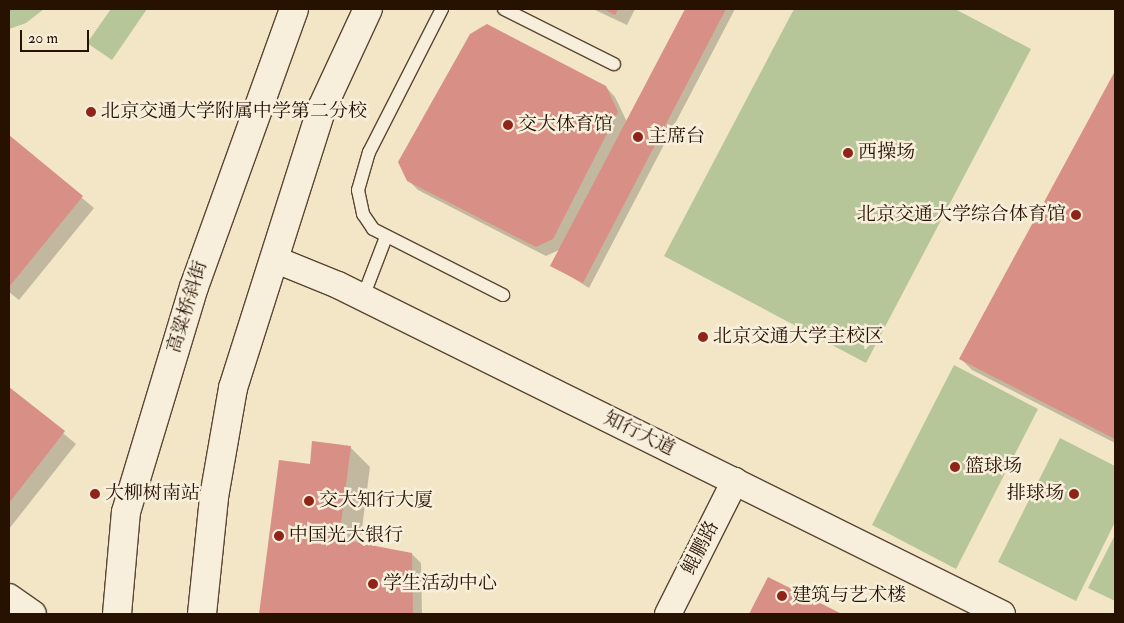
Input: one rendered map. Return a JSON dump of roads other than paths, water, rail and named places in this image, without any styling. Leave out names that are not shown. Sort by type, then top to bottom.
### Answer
[{"type":"main road","name":"高粱桥斜街","points":[[117,614],[126,512],[194,287],[294,9]]},
{"type":"main road","points":[[202,614],[214,497],[233,388],[322,108],[368,9]]},
{"type":"street","name":"知行大道","points":[[274,259],[363,297],[1000,614]]},
{"type":"street","name":"鲲鹏路","points":[[668,614],[735,481]]},
{"type":"street","points":[[9,597],[33,614]]},
{"type":"lane","points":[[442,9],[369,152],[358,190],[363,214],[373,229],[502,295]]},
{"type":"lane","points":[[504,9],[614,64]]},
{"type":"lane","points":[[363,297],[386,236]]},
{"type":"place","name":"北京交通大学附属中学第二分校","points":[[91,112]]},
{"type":"place","name":"交大体育馆","points":[[508,125]]},
{"type":"place","name":"主席台","points":[[638,137]]},
{"type":"place","name":"西操场","points":[[848,153]]},
{"type":"place","name":"北京交通大学综合体育馆","points":[[1076,215]]},
{"type":"place","name":"北京交通大学主校区","points":[[703,337]]},
{"type":"place","name":"篮球场","points":[[955,467]]},
{"type":"place","name":"大柳树南站","points":[[95,494]]},
{"type":"place","name":"排球场","points":[[1074,494]]},
{"type":"place","name":"交大知行大厦","points":[[309,501]]},
{"type":"place","name":"中国光大银行","points":[[279,536]]},
{"type":"place","name":"学生活动中心","points":[[373,584]]},
{"type":"place","name":"建筑与艺术楼","points":[[782,596]]}]
